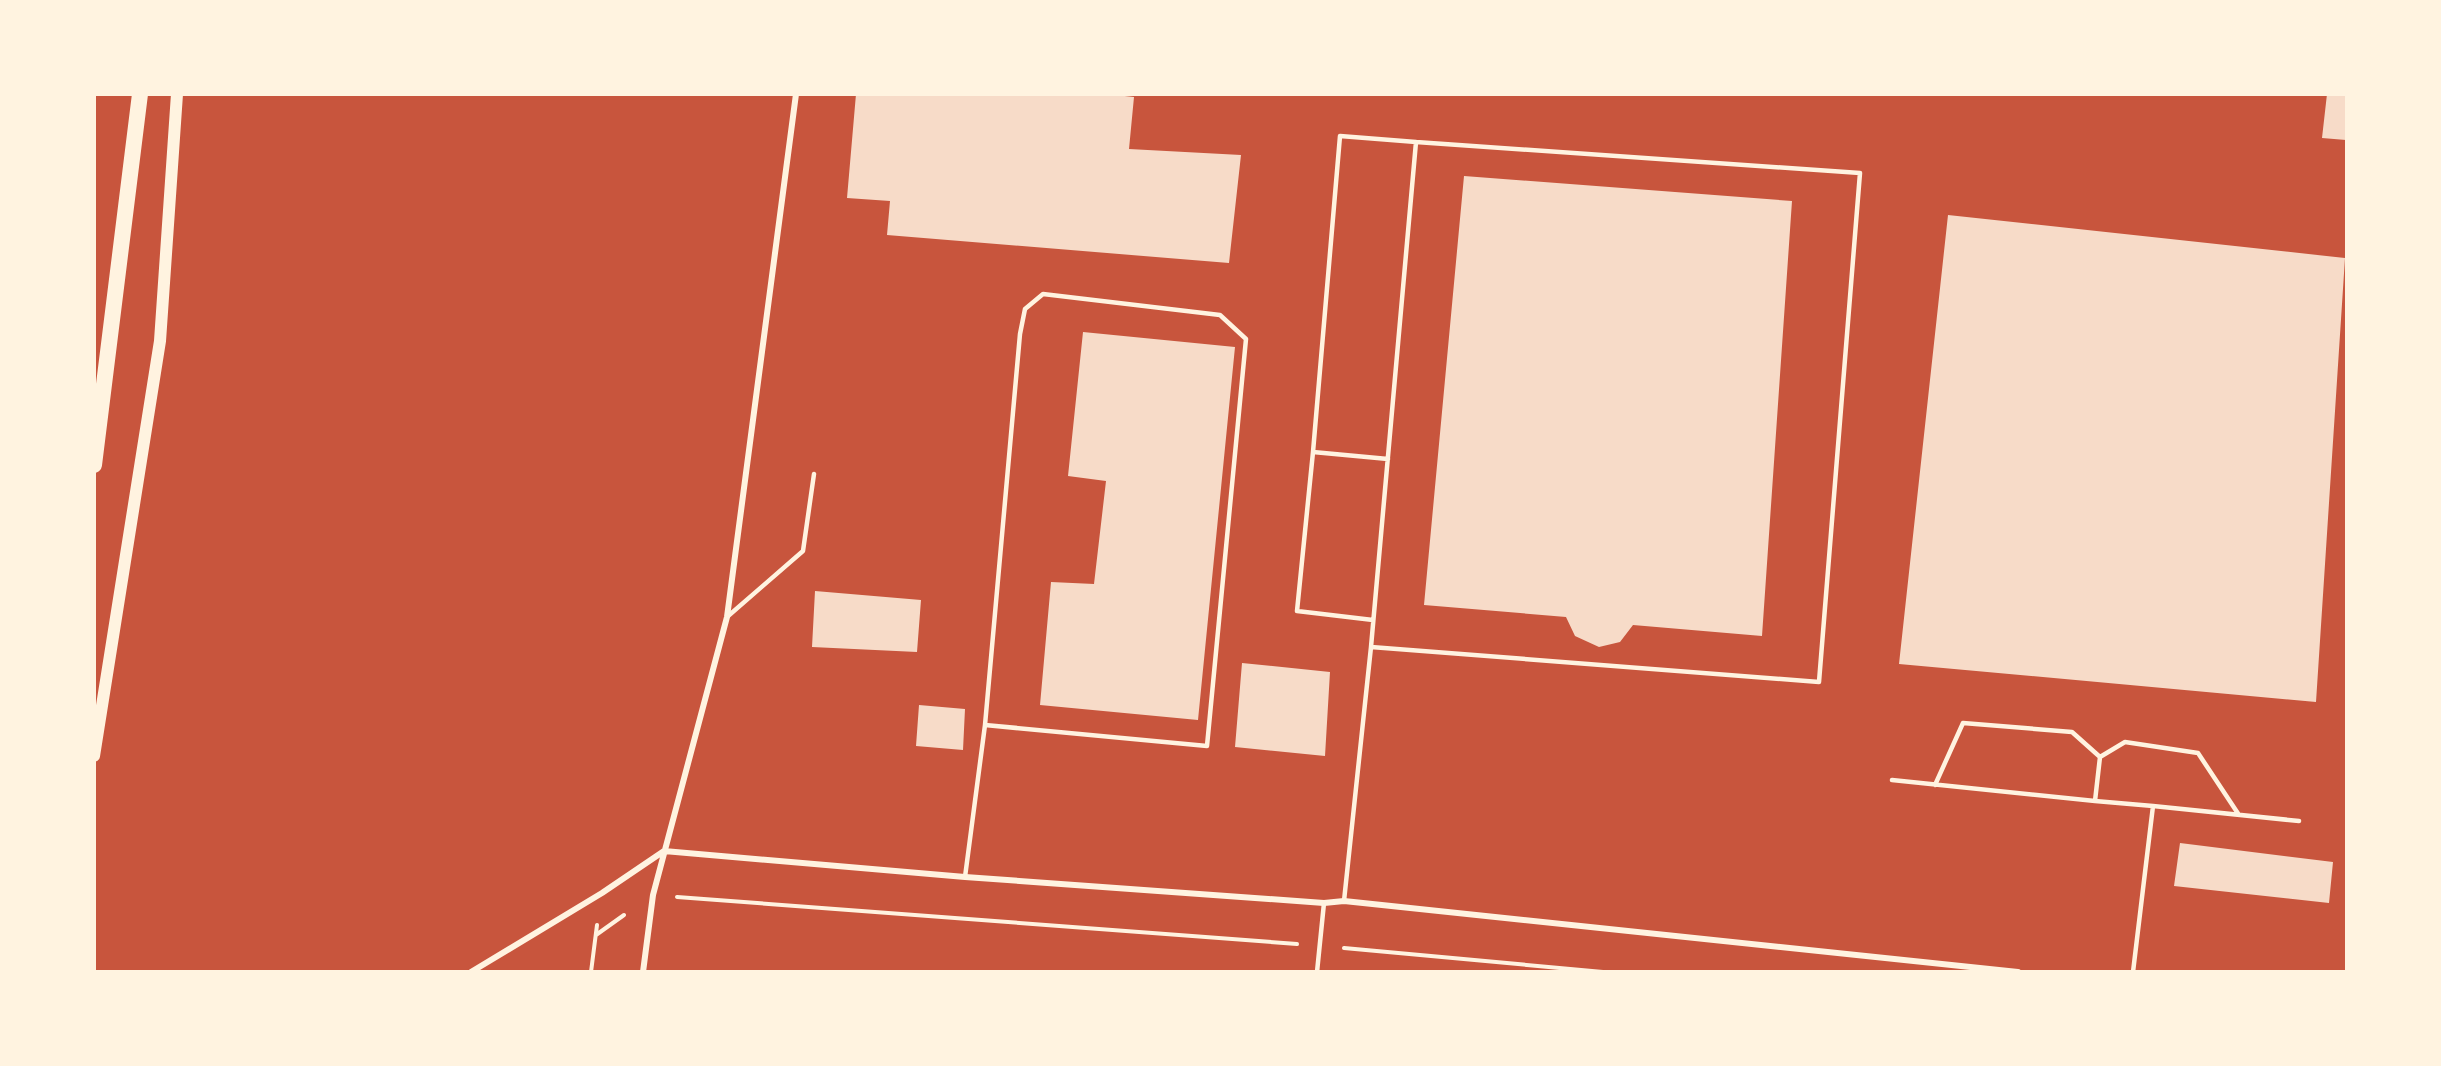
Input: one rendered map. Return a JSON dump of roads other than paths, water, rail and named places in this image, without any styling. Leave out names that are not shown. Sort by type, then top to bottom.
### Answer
[{"type":"highway","points":[[94,465],[140,94]]},
{"type":"main road","points":[[94,756],[160,341],[177,94]]},
{"type":"street","points":[[643,972],[653,895],[727,617],[796,94]]},
{"type":"street","points":[[471,972],[602,893],[664,851],[965,877],[1324,903],[1344,901],[2018,972]]},
{"type":"lane","points":[[1371,647],[1819,682],[1860,173],[1340,136],[1297,611],[1373,620]]},
{"type":"lane","points":[[1344,901],[1371,647],[1416,142]]},
{"type":"lane","points":[[965,877],[985,725],[1020,334],[1025,309],[1043,294],[1220,315],[1246,339],[1207,746],[985,725]]},
{"type":"lane","points":[[1313,452],[1388,459]]},
{"type":"lane","points":[[727,617],[803,551],[814,474]]},
{"type":"lane","points":[[1935,785],[1963,723],[2072,732],[2100,757]]},
{"type":"lane","points":[[2100,757],[2125,742],[2198,753],[2240,815]]},
{"type":"lane","points":[[2095,801],[2100,757]]},
{"type":"lane","points":[[1892,780],[2299,821]]},
{"type":"lane","points":[[2133,972],[2153,806]]},
{"type":"lane","points":[[1317,972],[1324,903]]}]
